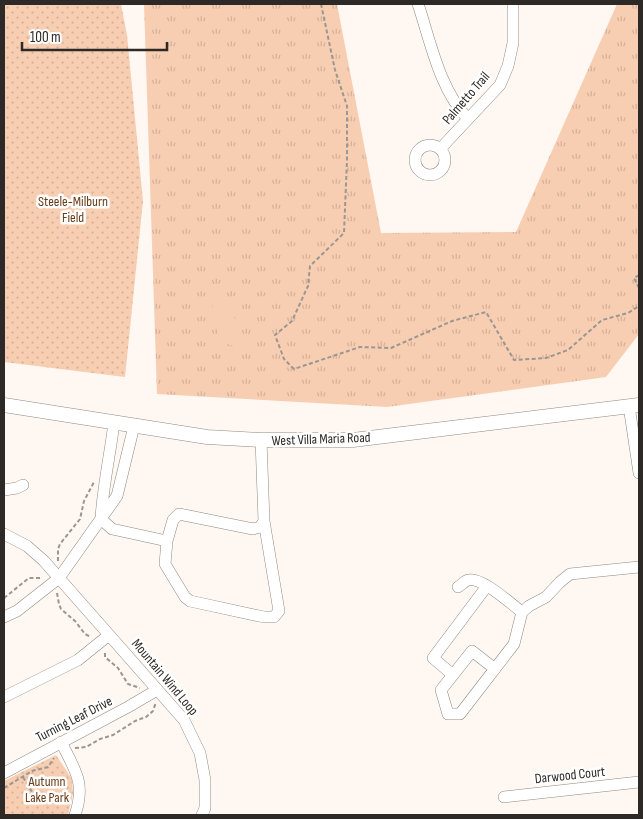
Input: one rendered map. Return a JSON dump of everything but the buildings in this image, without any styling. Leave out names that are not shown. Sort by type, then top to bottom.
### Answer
[{"type":"main road","name":"West Villa Maria Road","points":[[4,405],[207,437],[261,440],[353,440],[634,405]]},
{"type":"street","points":[[418,4],[441,78],[457,107],[468,119]]},
{"type":"street","name":"Palmetto Trail","points":[[441,148],[500,84],[508,66],[513,43],[513,4]]},
{"type":"street","points":[[634,405],[639,473]]},
{"type":"street","points":[[114,423],[108,466],[102,490],[101,519],[112,529],[167,541]]},
{"type":"street","points":[[4,617],[17,610],[53,578],[101,519],[117,496],[134,426]]},
{"type":"street","points":[[261,440],[264,521],[279,610],[274,616],[264,617],[190,601],[185,597],[165,564],[167,541],[173,520],[179,514],[253,529],[260,528],[264,521]]},
{"type":"street","points":[[4,490],[24,485]]},
{"type":"street","name":"Mountain Wind Loop","points":[[4,534],[27,546],[153,692],[184,720],[200,753],[205,780],[202,815]]},
{"type":"street","points":[[495,669],[472,651],[441,690],[448,714],[460,714],[495,669],[514,644],[522,612],[546,597],[570,574],[639,567]]},
{"type":"street","points":[[458,587],[468,580],[475,580],[487,586],[522,612]]},
{"type":"street","points":[[453,675],[433,658],[487,586]]},
{"type":"street","points":[[4,698],[78,660],[105,638]]},
{"type":"street","name":"Turning Leaf Drive","points":[[5,768],[63,746],[153,692]]},
{"type":"street","points":[[63,746],[79,779],[80,802],[75,815]]},
{"type":"street","name":"Darwood Court","points":[[504,797],[639,782]]},
{"type":"path","points":[[322,4],[335,70],[347,106],[344,233],[310,266],[308,286],[292,321],[275,335],[284,359],[294,369],[360,347],[391,348],[452,321],[486,312],[514,360],[546,358],[568,350],[602,320],[628,313],[639,306]]},
{"type":"path","points":[[639,275],[634,278],[639,288]]},
{"type":"path","points":[[4,788],[32,771],[48,767],[63,746],[86,747],[100,738],[112,735],[154,711],[156,702],[153,692],[128,684],[118,668],[105,657],[105,638],[97,638],[85,634],[76,621],[65,614],[59,604],[53,578],[58,562],[58,549],[80,519],[84,501],[95,480]]},
{"type":"path","points":[[4,598],[29,578],[53,578]]},
{"type":"path","points":[[23,777],[35,796]]},
{"type":"green space","name":"Steele-Milburn Field","points":[[4,4],[121,4],[127,35],[143,201],[125,377],[4,362]]},
{"type":"green space","points":[[144,4],[337,4],[381,233],[516,232],[617,4],[639,4],[639,334],[606,377],[387,407],[157,394]]},
{"type":"green space","points":[[224,294],[231,314],[239,324],[244,339],[237,347],[224,343],[214,322],[212,311],[213,298]]},
{"type":"green space","name":"Autumn Lake Park","points":[[56,755],[72,779],[73,794],[68,815],[4,815],[4,781]]}]
